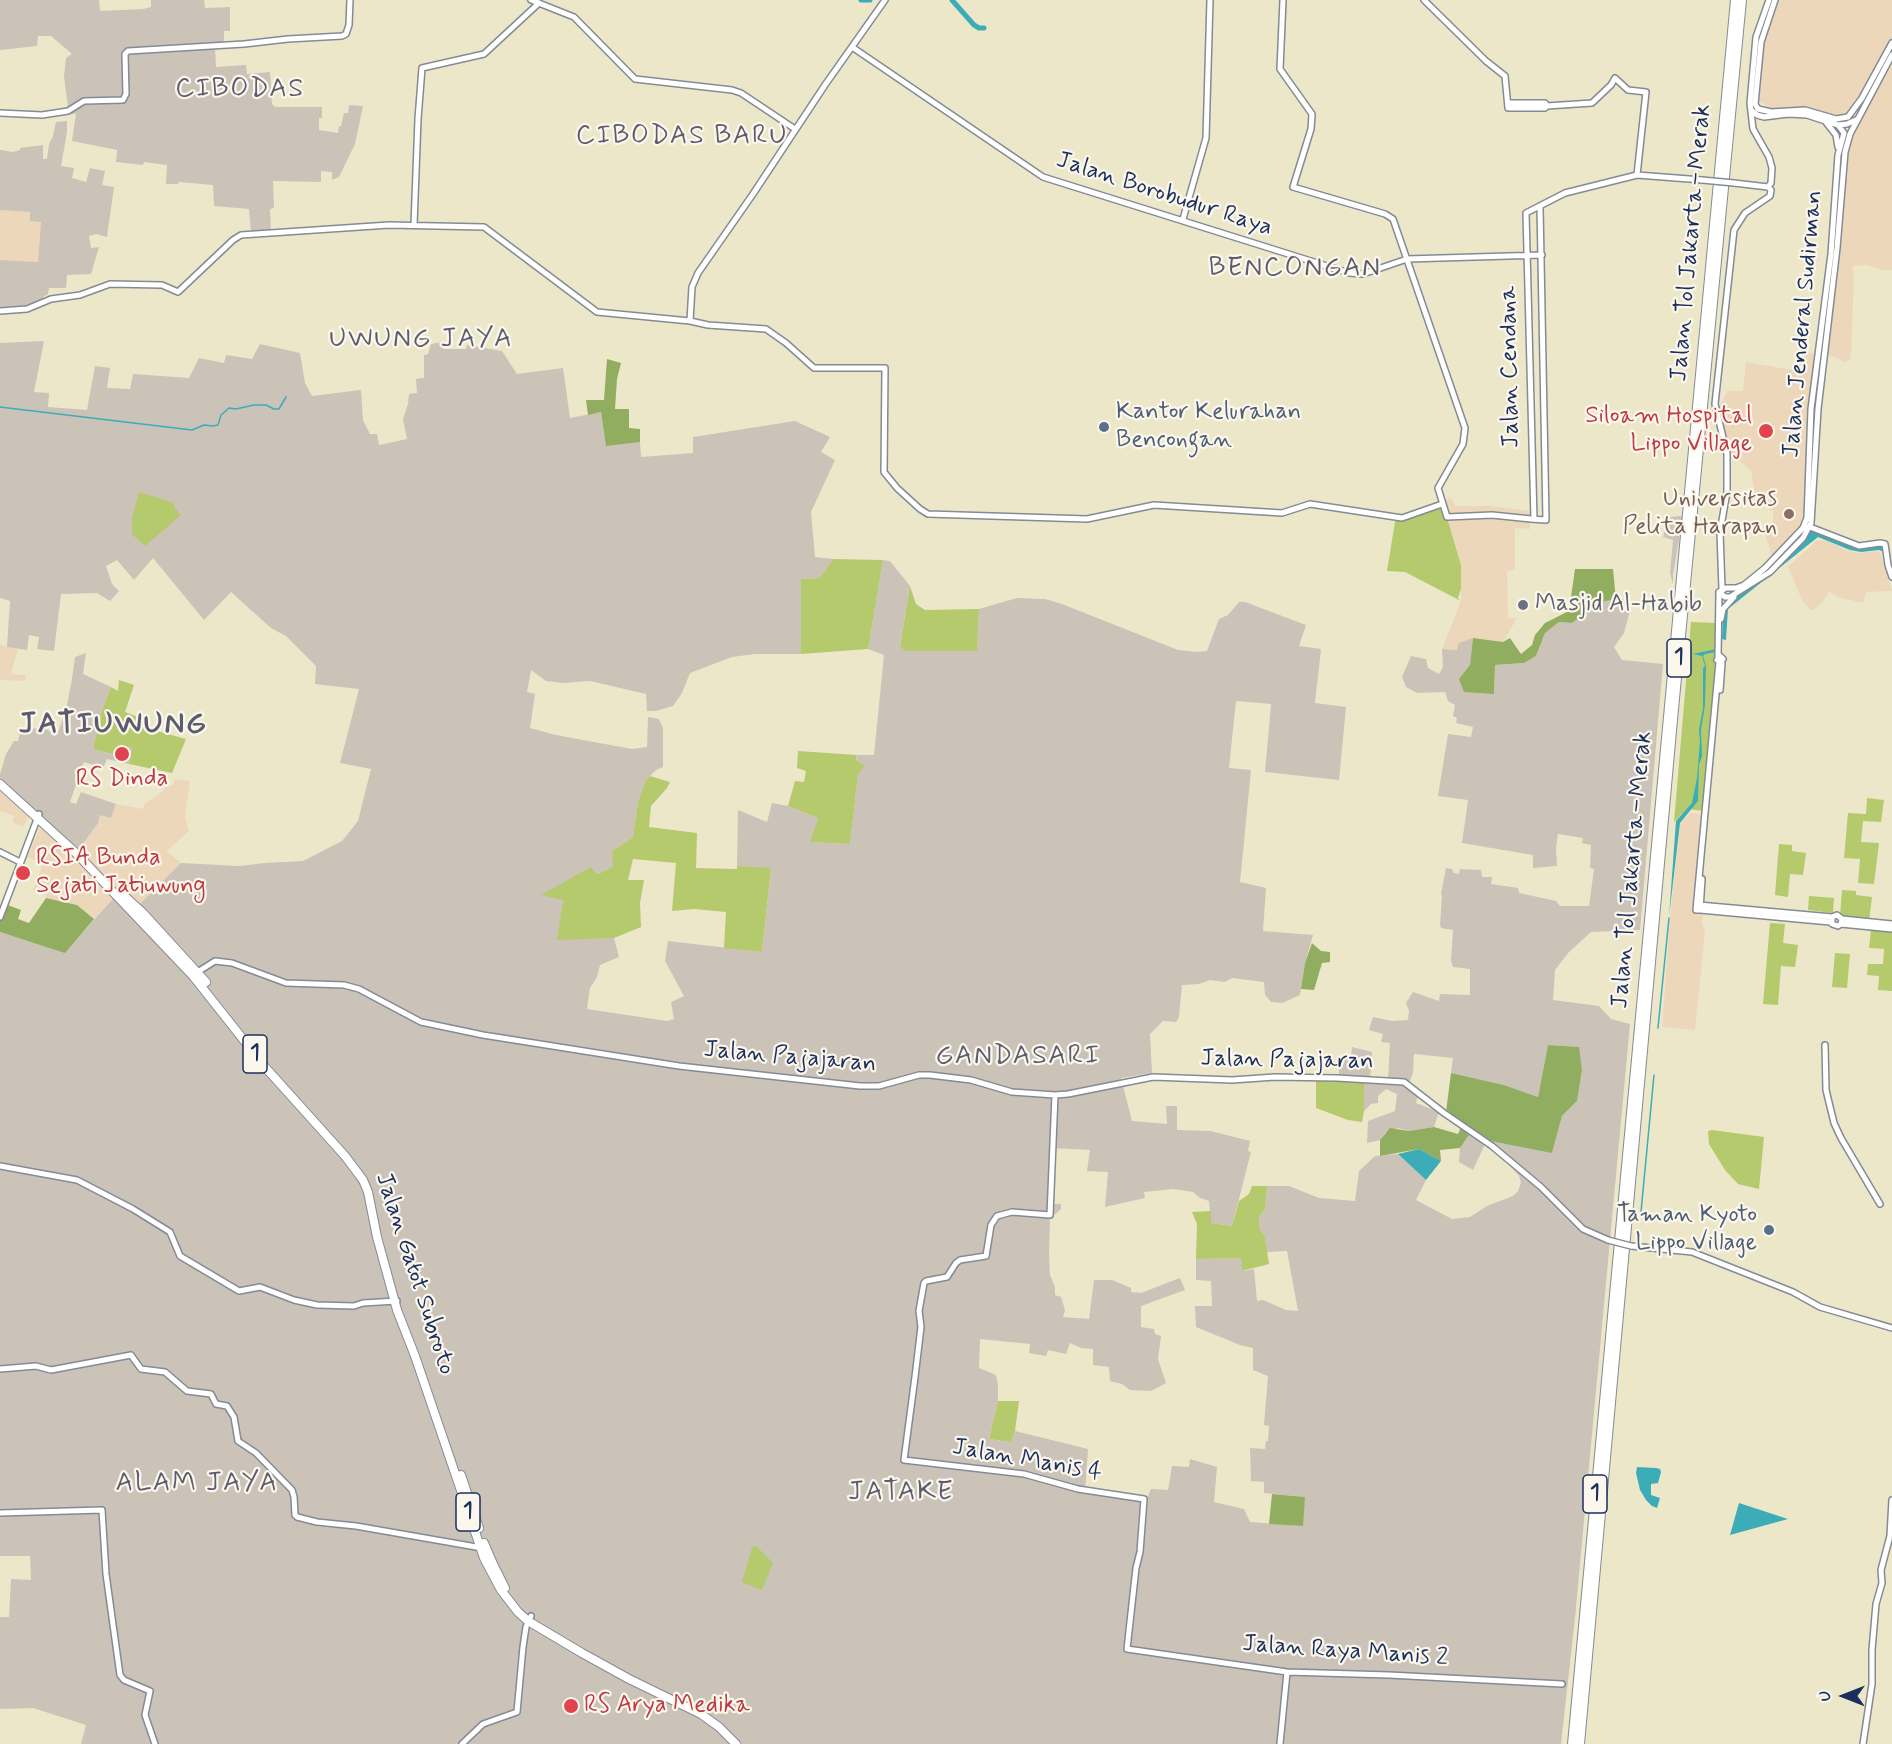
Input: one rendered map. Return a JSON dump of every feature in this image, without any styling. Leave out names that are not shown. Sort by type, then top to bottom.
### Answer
[{"type":"highway","name":"Jalan Tol Jakarta–Merak","points":[[1572,1744],[1735,0]]},
{"type":"highway","name":"Jalan Tol Jakarta–Merak","points":[[1580,1744],[1675,698],[1742,0]]},
{"type":"highway","name":"Jalan Gatot Subroto","points":[[0,778],[196,974],[275,1074],[356,1169],[368,1192],[380,1249],[396,1301],[484,1548],[504,1587],[530,1618],[599,1663],[705,1716],[736,1744]]},
{"type":"highway","name":"Jalan Gatot Subroto","points":[[0,784],[38,816]]},
{"type":"street","points":[[0,113],[42,115],[68,111],[87,101],[123,100],[126,94],[125,54],[128,51],[342,36],[346,34],[349,25],[350,0]]},
{"type":"street","points":[[531,0],[570,14],[577,19],[635,79],[732,90],[741,93],[795,129]]},
{"type":"street","points":[[690,321],[692,287],[698,273],[885,0]]},
{"type":"street","points":[[1182,219],[1206,138],[1210,0]]},
{"type":"street","points":[[1283,0],[1280,69],[1312,114],[1311,129],[1293,187],[1390,216],[1393,219],[1466,434],[1463,444],[1439,487],[1446,516],[1492,515],[1532,519]]},
{"type":"street","points":[[1424,0],[1506,77],[1508,106],[1592,103],[1616,78],[1633,91],[1646,92],[1637,175]]},
{"type":"street","points":[[1769,0],[1756,37],[1751,110],[1753,129],[1769,157],[1772,168],[1770,196],[1744,213],[1734,230],[1715,404],[1726,446],[1727,464],[1726,492],[1718,531],[1722,592],[1720,657],[1699,907],[1831,919],[1837,915],[1841,922]]},
{"type":"street","points":[[1775,0],[1761,42],[1756,107],[1771,112],[1805,110],[1838,124],[1847,132]]},
{"type":"street","points":[[414,225],[422,68],[483,54],[539,3]]},
{"type":"street","points":[[1751,110],[1757,116],[1764,117],[1800,114],[1840,119],[1850,115],[1889,54],[1892,43]]},
{"type":"street","name":"Jalan Borobudur Raya","points":[[852,47],[1043,177],[1355,274],[1363,274],[1407,259],[1542,255]]},
{"type":"street","name":"Jalan Jenderal Sudirman","points":[[1739,590],[1765,568],[1803,528],[1807,518],[1811,421],[1831,254],[1838,155],[1847,132],[1858,118],[1884,71],[1889,54]]},
{"type":"street","points":[[1838,124],[1847,124],[1858,118]]},
{"type":"street","points":[[1827,119],[1836,135],[1838,155]]},
{"type":"street","name":"Jalan Jenderal Sudirman","points":[[1810,527],[1820,390],[1837,248],[1847,132]]},
{"type":"street","points":[[1540,207],[1565,193],[1637,175],[1770,186]]},
{"type":"street","name":"Jalan Cendana","points":[[1540,207],[1546,520],[1532,519],[1526,255],[1526,213],[1540,207]]},
{"type":"street","points":[[0,311],[27,309],[51,299],[80,295],[110,284],[162,285],[178,292],[236,237],[241,235],[414,225],[487,228],[597,312],[769,330],[813,367],[885,370],[884,472],[897,488],[931,515],[1080,519],[1095,518],[1154,505],[1282,513],[1310,504],[1402,518],[1442,504]]},
{"type":"street","points":[[1811,421],[1814,419],[1816,398],[1820,390]]},
{"type":"street","points":[[1808,502],[1813,492]]},
{"type":"street","points":[[1719,645],[1723,609],[1739,590],[1770,572],[1787,556],[1810,527],[1859,546],[1885,544],[1892,577]]},
{"type":"street","points":[[1722,592],[1739,590]]},
{"type":"street","points":[[0,917],[38,816]]},
{"type":"street","points":[[0,852],[20,862]]},
{"type":"street","points":[[1831,919],[1834,926],[1841,922],[1892,924]]},
{"type":"street","points":[[1841,922],[1892,929]]},
{"type":"street","name":"Jalan Pajajaran","points":[[196,974],[212,963],[224,962],[244,966],[286,983],[344,985],[368,992],[421,1022],[483,1035],[649,1062],[871,1087],[919,1075],[971,1080],[1012,1092],[1055,1095],[1152,1077],[1232,1080],[1275,1077],[1337,1078],[1404,1082],[1492,1146],[1542,1187],[1583,1229],[1608,1240],[1631,1246],[1692,1252],[1793,1292],[1810,1303],[1831,1311],[1892,1328]]},
{"type":"street","points":[[1825,1045],[1826,1090],[1834,1123],[1880,1204]]},
{"type":"street","name":"Jalan Manis 4","points":[[1055,1095],[1050,1215],[1012,1212],[997,1216],[992,1221],[986,1256],[960,1260],[947,1278],[924,1283],[919,1311],[921,1327],[904,1460],[1024,1474],[1078,1489],[1144,1499],[1140,1552],[1136,1568],[1127,1649]]},
{"type":"street","points":[[0,1166],[77,1180],[133,1209],[170,1232],[180,1256],[239,1291],[261,1287],[316,1305],[354,1306],[363,1303],[396,1301]]},
{"type":"street","points":[[0,1369],[36,1366],[51,1370],[131,1355],[141,1369],[165,1372],[187,1391],[211,1394],[216,1404],[227,1406],[234,1417],[238,1441],[274,1469],[294,1493],[297,1517],[484,1548]]},
{"type":"street","points":[[1863,1744],[1872,1684],[1876,1604],[1892,1526],[1892,1500]]},
{"type":"street","points":[[0,1513],[102,1510],[106,1574],[120,1675],[124,1680],[150,1691],[145,1715],[154,1744]]},
{"type":"street","points":[[462,1744],[483,1724],[517,1712],[523,1651],[530,1618]]},
{"type":"street","name":"Jalan Raya Manis 2","points":[[1127,1649],[1287,1672],[1562,1684]]},
{"type":"street","points":[[1280,1744],[1287,1672]]},
{"type":"shaded area","points":[[0,0],[99,0],[100,11],[143,9],[151,7],[151,0],[204,0],[205,8],[230,7],[230,31],[224,31],[224,47],[215,48],[216,67],[246,65],[247,74],[270,72],[272,104],[275,107],[322,107],[319,130],[338,133],[344,113],[348,113],[349,105],[363,106],[355,144],[339,177],[332,180],[332,172],[321,171],[321,182],[273,181],[274,208],[270,209],[271,232],[251,233],[249,209],[214,206],[213,185],[179,182],[178,184],[166,184],[167,165],[116,162],[117,150],[72,141],[76,114],[69,114],[64,77],[66,58],[72,54],[51,36],[38,36],[37,46],[0,50]]},
{"type":"shaded area","points":[[1778,0],[1892,0],[1892,38],[1850,112],[1838,116],[1811,108],[1771,109],[1759,101],[1764,36]]},
{"type":"shaded area","points":[[1892,65],[1892,270],[1882,270],[1867,265],[1853,266],[1851,359],[1845,362],[1829,355],[1828,351],[1849,149],[1858,125]]},
{"type":"shaded area","points":[[67,121],[61,166],[74,168],[72,178],[86,182],[90,168],[105,171],[102,185],[114,187],[107,237],[97,234],[89,236],[91,248],[99,247],[91,274],[67,275],[66,288],[49,288],[48,294],[43,297],[44,306],[19,313],[0,312],[0,260],[38,262],[41,222],[30,221],[30,212],[0,210],[0,150],[13,152],[20,148],[43,145],[43,159],[47,159],[56,122]]},
{"type":"shaded area","points":[[0,210],[30,212],[41,222],[38,262],[0,260]]},
{"type":"shaded area","points":[[44,341],[34,392],[49,393],[48,407],[87,410],[95,366],[110,368],[107,388],[130,389],[133,374],[189,378],[199,358],[224,363],[226,355],[252,359],[260,344],[300,353],[305,383],[312,396],[361,390],[363,420],[370,434],[377,434],[379,445],[407,439],[403,419],[409,394],[417,393],[416,379],[424,378],[424,355],[428,354],[431,344],[443,342],[443,349],[466,349],[467,345],[502,351],[517,374],[563,368],[570,418],[601,412],[606,445],[640,442],[641,457],[693,453],[693,437],[795,421],[830,437],[821,452],[835,460],[811,512],[815,557],[833,559],[820,578],[801,579],[801,654],[755,654],[732,657],[690,673],[682,693],[673,706],[656,711],[647,711],[646,694],[590,681],[563,683],[546,681],[531,670],[527,692],[535,694],[530,728],[632,749],[647,747],[648,717],[659,719],[663,728],[663,767],[656,770],[646,780],[638,801],[633,837],[612,851],[614,867],[542,895],[563,899],[558,939],[614,938],[619,957],[600,965],[597,977],[590,988],[587,1009],[667,1021],[674,1019],[671,1002],[684,996],[665,961],[668,941],[762,952],[771,869],[737,866],[738,810],[767,822],[772,803],[788,806],[818,818],[811,842],[850,844],[858,775],[856,755],[874,755],[884,655],[868,649],[883,560],[890,561],[910,586],[900,645],[977,650],[979,609],[1017,598],[1045,599],[1062,604],[1178,650],[1197,652],[1207,651],[1219,619],[1228,615],[1239,602],[1245,602],[1306,625],[1299,646],[1321,649],[1315,703],[1346,707],[1339,780],[1265,772],[1271,704],[1236,701],[1229,768],[1251,770],[1240,882],[1266,888],[1263,931],[1313,935],[1305,963],[1300,995],[1282,1003],[1271,1002],[1265,995],[1264,982],[1232,978],[1225,982],[1210,980],[1199,984],[1182,985],[1179,1017],[1176,1022],[1163,1021],[1150,1034],[1152,1073],[1121,1078],[1132,1121],[1167,1124],[1166,1106],[1177,1106],[1177,1130],[1211,1131],[1250,1141],[1248,1151],[1251,1152],[1232,1226],[1211,1223],[1209,1201],[1193,1192],[1173,1189],[1144,1192],[1145,1198],[1105,1207],[1108,1172],[1087,1171],[1090,1150],[1052,1148],[1053,1204],[1061,1204],[1061,1209],[1050,1219],[1050,1275],[1055,1287],[1055,1295],[1061,1297],[1065,1310],[1063,1317],[1089,1319],[1094,1280],[1112,1280],[1131,1288],[1131,1292],[1141,1293],[1180,1278],[1185,1290],[1141,1306],[1141,1327],[1154,1329],[1155,1334],[1161,1336],[1158,1359],[1166,1383],[1151,1391],[1130,1390],[1122,1384],[1110,1381],[1109,1367],[1093,1365],[1093,1349],[1081,1348],[1070,1343],[1066,1354],[1048,1350],[1046,1356],[1029,1353],[1030,1344],[980,1339],[979,1368],[996,1375],[998,1385],[998,1401],[989,1439],[1011,1442],[1015,1431],[1088,1449],[1085,1492],[1145,1503],[1151,1489],[1168,1490],[1172,1466],[1189,1467],[1190,1459],[1217,1467],[1214,1502],[1244,1509],[1250,1522],[1302,1526],[1305,1497],[1264,1493],[1264,1482],[1251,1481],[1250,1448],[1265,1449],[1266,1441],[1268,1441],[1269,1426],[1264,1425],[1268,1376],[1253,1370],[1253,1348],[1196,1327],[1195,1306],[1212,1306],[1211,1281],[1196,1280],[1196,1259],[1241,1258],[1243,1271],[1254,1269],[1257,1301],[1263,1300],[1286,1310],[1298,1311],[1287,1251],[1267,1252],[1265,1237],[1259,1228],[1259,1217],[1265,1209],[1267,1186],[1289,1186],[1319,1198],[1355,1201],[1359,1171],[1375,1156],[1398,1154],[1426,1180],[1416,1200],[1452,1219],[1470,1217],[1487,1206],[1513,1196],[1521,1183],[1519,1176],[1499,1153],[1485,1144],[1473,1170],[1459,1162],[1460,1148],[1471,1130],[1552,1153],[1562,1116],[1577,1101],[1582,1070],[1578,1047],[1548,1045],[1538,1097],[1504,1085],[1451,1073],[1453,1058],[1414,1054],[1413,1072],[1408,1087],[1418,1095],[1416,1103],[1439,1112],[1434,1127],[1409,1131],[1398,1128],[1385,1133],[1380,1140],[1367,1143],[1368,1121],[1395,1111],[1397,1094],[1386,1089],[1378,1096],[1378,1103],[1371,1104],[1364,1111],[1364,1082],[1339,1081],[1339,1057],[1351,1058],[1352,1047],[1372,1052],[1370,1079],[1388,1080],[1390,1043],[1381,1042],[1383,1034],[1369,1030],[1373,1017],[1392,1021],[1408,1020],[1409,1011],[1406,1003],[1413,992],[1439,1001],[1440,994],[1470,995],[1470,969],[1453,967],[1451,961],[1453,930],[1441,928],[1440,925],[1441,894],[1446,868],[1459,874],[1460,869],[1481,870],[1482,877],[1492,877],[1491,884],[1518,888],[1519,893],[1556,901],[1560,906],[1589,906],[1594,869],[1590,868],[1591,845],[1582,843],[1583,838],[1558,834],[1557,866],[1533,868],[1533,855],[1462,843],[1468,800],[1438,796],[1448,734],[1471,737],[1473,727],[1456,723],[1457,718],[1453,716],[1455,705],[1448,701],[1445,692],[1417,693],[1406,687],[1402,677],[1411,656],[1426,659],[1428,668],[1439,674],[1443,667],[1442,649],[1457,650],[1459,643],[1473,638],[1470,666],[1494,694],[1495,665],[1524,663],[1536,656],[1545,633],[1559,622],[1572,623],[1604,601],[1623,599],[1631,607],[1624,633],[1614,647],[1622,660],[1663,664],[1640,930],[1591,932],[1569,952],[1555,970],[1553,1000],[1599,1006],[1611,1019],[1630,1024],[1575,1618],[1561,1744],[81,1744],[86,1725],[33,1708],[0,1709],[0,1617],[9,1617],[11,1579],[31,1580],[30,1556],[0,1556],[0,932],[65,952],[120,891],[137,907],[181,863],[239,866],[303,861],[342,841],[358,821],[371,769],[340,763],[359,689],[315,684],[316,666],[286,636],[271,628],[231,592],[204,620],[153,558],[134,580],[117,560],[106,566],[112,584],[119,591],[110,601],[97,593],[61,594],[54,651],[37,649],[39,637],[29,635],[27,650],[7,647],[10,601],[0,598],[0,343]]},
{"type":"shaded area","name":"Siloam Hospital Lippo Village","points":[[1805,352],[1817,354],[1804,519],[1798,531],[1773,559],[1765,534],[1773,529],[1773,510],[1770,510],[1769,498],[1755,494],[1751,471],[1730,452],[1718,407],[1728,391],[1743,391],[1746,362],[1793,370]]},
{"type":"shaded area","points":[[1451,498],[1455,506],[1490,506],[1530,511],[1530,529],[1515,528],[1515,570],[1507,571],[1508,618],[1517,618],[1503,642],[1473,638],[1458,650],[1442,649],[1461,601],[1461,565],[1442,500]]},
{"type":"shaded area","points":[[1683,516],[1673,584],[1670,573],[1673,540],[1663,537],[1669,517]]},
{"type":"shaded area","points":[[1817,540],[1827,541],[1848,551],[1880,552],[1892,591],[1866,592],[1863,603],[1838,597],[1829,592],[1821,604],[1812,611],[1802,600],[1788,567]]},
{"type":"shaded area","points":[[0,645],[18,649],[11,674],[26,675],[25,681],[0,680]]},
{"type":"shaded area","points":[[86,653],[83,674],[111,687],[102,710],[93,749],[116,755],[119,745],[132,748],[129,764],[107,759],[103,768],[84,762],[70,802],[76,804],[81,792],[116,804],[111,818],[100,815],[98,823],[74,856],[0,788],[0,774],[6,754],[14,741],[18,741],[21,728],[46,729],[57,735],[66,710],[75,657]]},
{"type":"shaded area","points":[[175,779],[190,781],[185,816],[189,831],[167,851],[181,863],[137,907],[120,891],[94,919],[77,905],[46,898],[46,894],[33,890],[43,864],[28,857],[41,824],[99,814],[111,818],[116,804],[143,809],[145,803],[166,787],[172,786]]},
{"type":"shaded area","points":[[0,788],[30,815],[23,827],[12,822],[14,816],[0,811]]},
{"type":"shaded area","points":[[1691,813],[1702,814],[1694,911],[1703,914],[1702,923],[1705,932],[1695,1030],[1662,1027],[1680,823]]},
{"type":"green space","points":[[607,359],[621,363],[617,379],[615,409],[629,409],[629,428],[640,429],[640,442],[606,446],[601,412],[588,415],[586,400],[604,400]]},
{"type":"green space","points":[[139,492],[174,503],[174,507],[181,515],[145,546],[132,534],[132,519]]},
{"type":"green space","points":[[1443,504],[1461,565],[1461,589],[1458,598],[1461,601],[1405,572],[1387,571],[1396,516],[1409,517]]},
{"type":"green space","points":[[833,559],[883,560],[868,649],[801,654],[801,579],[820,578]]},
{"type":"green space","points":[[1575,569],[1613,569],[1616,600],[1604,601],[1572,623],[1559,622],[1545,633],[1536,656],[1524,663],[1495,665],[1494,694],[1464,692],[1459,679],[1470,665],[1473,638],[1503,642],[1510,638],[1521,654],[1532,645],[1535,635],[1545,623],[1569,611]]},
{"type":"green space","points":[[910,586],[916,604],[925,610],[979,609],[977,651],[905,651],[900,646]]},
{"type":"green space","points":[[1691,622],[1716,623],[1715,661],[1717,664],[1704,811],[1687,809],[1674,822]]},
{"type":"green space","points":[[119,680],[134,685],[125,712],[143,719],[142,727],[186,739],[172,773],[129,764],[132,748],[119,745],[116,755],[93,749],[102,710],[111,687],[118,691]]},
{"type":"green space","points":[[798,751],[856,755],[856,760],[864,766],[858,775],[850,844],[810,842],[818,818],[788,806],[795,781],[804,782],[806,771],[797,768]]},
{"type":"green space","points":[[650,776],[670,782],[651,806],[649,827],[697,833],[696,868],[737,869],[737,866],[771,868],[762,952],[724,948],[726,912],[694,909],[672,911],[676,863],[633,859],[628,880],[644,880],[640,903],[641,927],[614,938],[557,940],[563,900],[541,895],[591,867],[597,874],[613,867],[612,851],[633,837],[638,801],[646,780]]},
{"type":"green space","points":[[1867,798],[1884,800],[1881,822],[1863,821],[1861,842],[1879,843],[1874,884],[1858,883],[1860,859],[1844,858],[1848,813],[1866,814]]},
{"type":"green space","points":[[1779,844],[1792,845],[1792,851],[1806,853],[1803,875],[1790,874],[1788,897],[1775,895]]},
{"type":"green space","points":[[1842,890],[1856,891],[1856,895],[1872,897],[1869,921],[1840,916]]},
{"type":"green space","points":[[1809,896],[1834,898],[1833,913],[1808,910]]},
{"type":"green space","points":[[46,898],[77,905],[94,919],[65,953],[0,932],[0,918],[5,904],[21,910],[18,919],[29,923]]},
{"type":"green space","points":[[1770,923],[1785,924],[1783,943],[1798,945],[1795,967],[1781,966],[1778,1005],[1763,1004]]},
{"type":"green space","points":[[1871,930],[1892,932],[1892,991],[1878,990],[1879,976],[1867,975],[1868,964],[1883,964],[1884,949],[1869,948]]},
{"type":"green space","points":[[1312,943],[1321,951],[1330,952],[1330,962],[1322,963],[1314,990],[1301,989],[1305,963]]},
{"type":"green space","points":[[1835,953],[1850,954],[1847,988],[1832,987]]},
{"type":"green space","points":[[1548,1045],[1579,1047],[1582,1070],[1577,1101],[1562,1116],[1552,1153],[1491,1141],[1472,1130],[1460,1148],[1440,1150],[1441,1161],[1419,1149],[1380,1156],[1380,1140],[1390,1128],[1409,1131],[1434,1127],[1458,1134],[1463,1123],[1446,1112],[1451,1073],[1504,1085],[1538,1097]]},
{"type":"green space","points":[[1316,1081],[1364,1082],[1362,1122],[1348,1120],[1316,1108]]},
{"type":"green space","points":[[1708,1131],[1764,1137],[1759,1189],[1738,1184],[1725,1170],[1709,1144]]},
{"type":"green space","points":[[1252,1186],[1267,1186],[1265,1209],[1259,1217],[1259,1228],[1265,1237],[1269,1264],[1242,1271],[1241,1258],[1196,1259],[1197,1224],[1192,1212],[1211,1211],[1211,1223],[1232,1226],[1239,1201],[1249,1194]]},
{"type":"green space","points":[[998,1401],[1019,1401],[1015,1431],[1011,1442],[989,1439]]},
{"type":"green space","points":[[1272,1494],[1305,1497],[1303,1526],[1269,1524]]},
{"type":"green space","points":[[755,1545],[773,1563],[762,1590],[742,1582],[752,1548]]},
{"type":"water","points":[[1810,528],[1851,545],[1884,547],[1884,552],[1850,550],[1818,537],[1728,609],[1726,640],[1722,639],[1723,615],[1727,604],[1770,573]]},
{"type":"water","points":[[1716,649],[1716,652],[1703,656],[1706,666],[1705,705],[1701,730],[1702,756],[1699,765],[1698,801],[1680,823],[1669,917],[1676,821],[1692,803],[1697,778],[1699,730],[1703,708],[1703,668],[1705,666],[1702,656],[1693,654]]},
{"type":"water","points":[[1419,1149],[1441,1161],[1426,1180],[1398,1154]]},
{"type":"water","points":[[1637,1467],[1660,1469],[1658,1483],[1651,1484],[1651,1495],[1660,1498],[1657,1508],[1646,1500],[1640,1490]]},
{"type":"water","points":[[1739,1503],[1788,1519],[1730,1535]]},
{"type":"waterway","points":[[861,0],[870,0]]},
{"type":"waterway","points":[[952,0],[974,25],[984,28]]},
{"type":"waterway","points":[[0,407],[192,430],[204,425],[218,425],[221,415],[229,408],[266,405],[279,409],[286,397]]},
{"type":"waterway","points":[[1658,1028],[1669,918]]},
{"type":"waterway","points":[[1641,1212],[1654,1075]]},
{"type":"place","name":"Kantor Kelurahan Bencongan","points":[[1104,427]]},
{"type":"place","name":"Siloam Hospital Lippo Village","points":[[1766,431]]},
{"type":"place","name":"Universitas Pelita Harapan","points":[[1789,514]]},
{"type":"place","name":"Masjid Al-Habib","points":[[1523,605]]},
{"type":"place","name":"RS Dinda","points":[[122,754]]},
{"type":"place","name":"RSIA Bunda Sejati Jatiuwung","points":[[23,873]]},
{"type":"place","name":"Taman Kyoto Lippo Village","points":[[1769,1230]]},
{"type":"place","name":"RS Arya Medika","points":[[571,1706]]},
{"type":"district","name":"CIBODAS","points":[[240,90]]},
{"type":"district","name":"CIBODAS BARU","points":[[682,137]]},
{"type":"district","name":"BENCONGAN","points":[[1295,269]]},
{"type":"district","name":"UWUNG JAYA","points":[[421,340]]},
{"type":"district","name":"JATIUWUNG","points":[[113,726]]},
{"type":"district","name":"GANDASARI","points":[[1018,1057]]},
{"type":"district","name":"ALAM JAYA","points":[[197,1484]]},
{"type":"district","name":"JATAKE","points":[[901,1493]]}]
